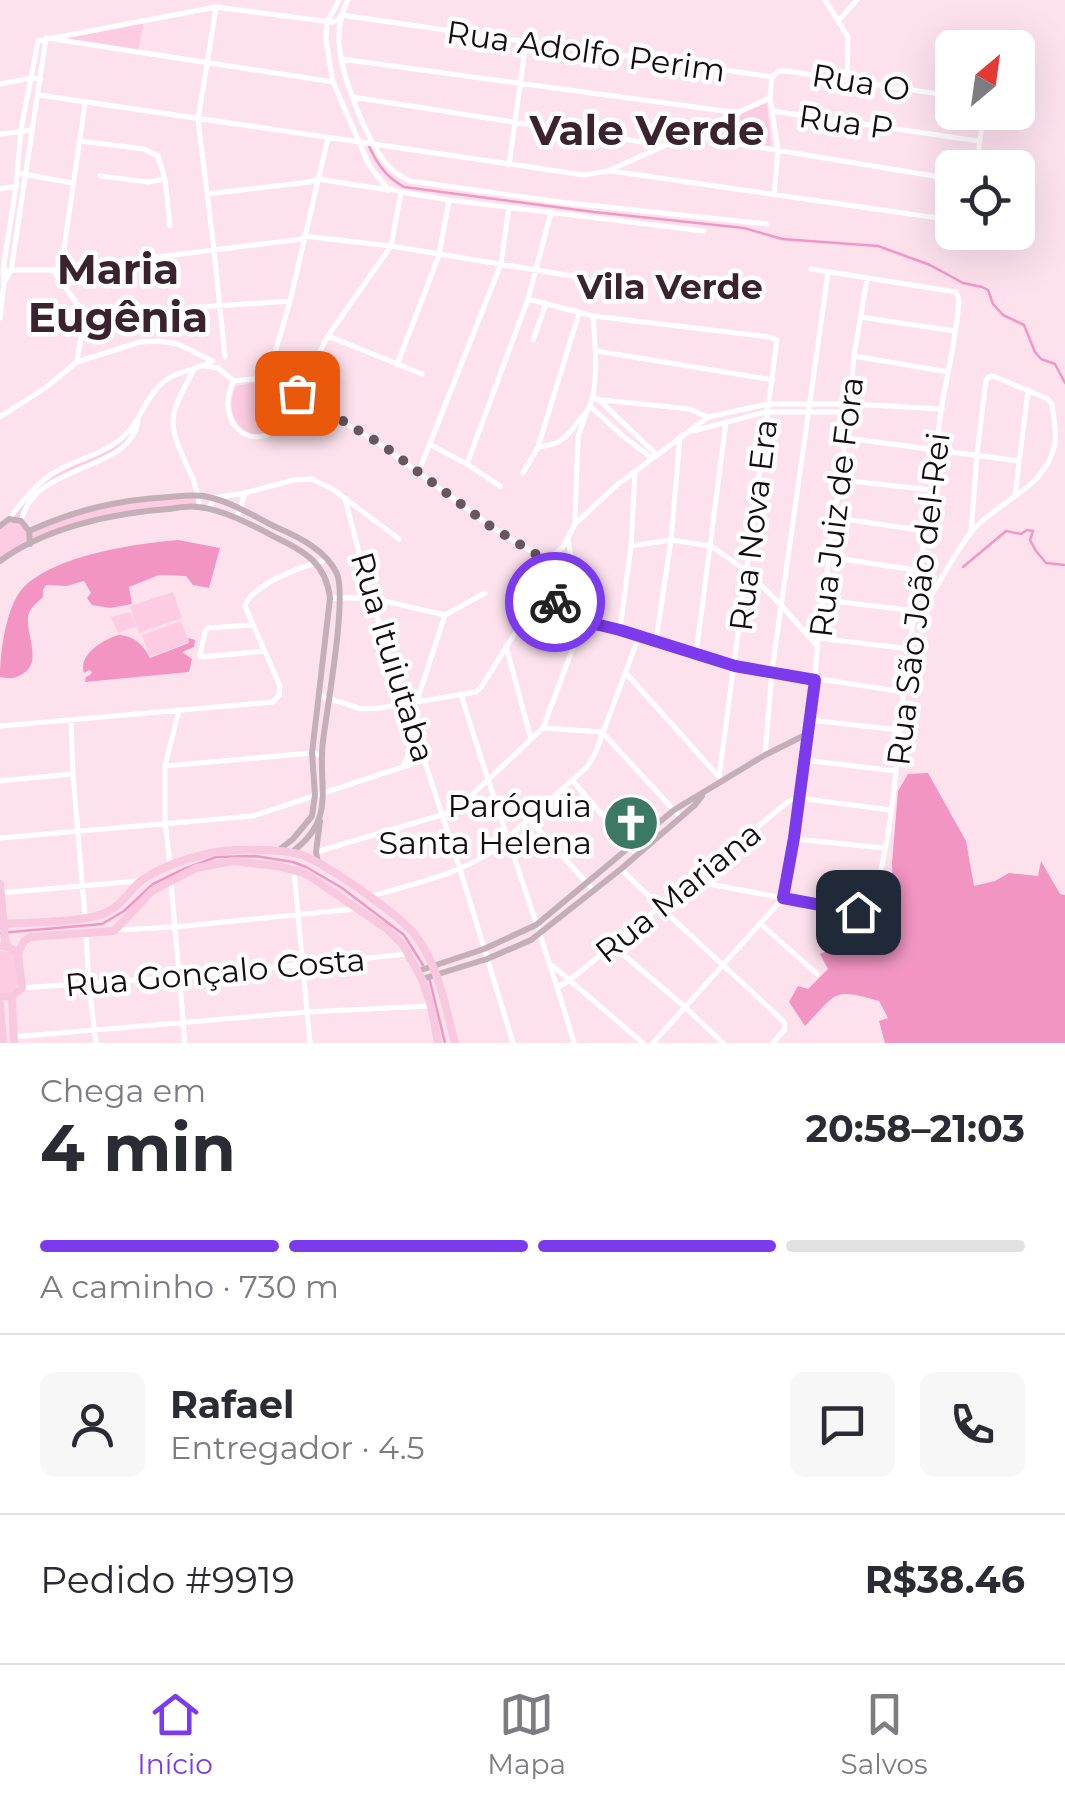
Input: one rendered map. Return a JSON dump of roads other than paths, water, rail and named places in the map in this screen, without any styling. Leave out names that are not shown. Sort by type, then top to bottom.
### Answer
[{"type":"main road","points":[[2,924],[85,918],[110,910],[141,881],[206,854],[224,850],[278,851],[305,856],[370,897],[415,935],[435,970],[455,1043]]},
{"type":"main road","points":[[2,1038],[0,1000],[22,988],[18,953],[24,941],[30,937],[114,930],[152,891],[170,880],[196,868],[233,861],[277,866],[311,877],[396,936],[420,975],[432,1006],[438,1043]]},
{"type":"main road","points":[[0,884],[4,944],[18,953]]},
{"type":"main road","points":[[12,996],[14,1040]]},
{"type":"street","points":[[338,0],[327,22],[333,82],[369,164],[381,182],[401,192]]},
{"type":"street","points":[[348,0],[338,33],[341,59],[374,144],[394,172],[410,180],[522,198],[767,224]]},
{"type":"street","points":[[825,0],[849,42],[847,81]]},
{"type":"street","points":[[839,20],[856,0]]},
{"type":"street","points":[[216,7],[198,120],[224,346],[219,361]]},
{"type":"street","points":[[0,318],[20,130],[36,43],[216,7],[327,22],[342,16]]},
{"type":"street","name":"Rua Adolfo Perim","points":[[342,16],[772,77]]},
{"type":"street","points":[[46,38],[333,82]]},
{"type":"street","points":[[5,270],[25,185],[46,38]]},
{"type":"street","points":[[509,165],[526,42]]},
{"type":"street","points":[[341,59],[740,113]]},
{"type":"street","name":"Rua O","points":[[772,77],[786,71],[935,94]]},
{"type":"street","points":[[772,77],[770,98],[778,151],[774,195]]},
{"type":"street","points":[[0,84],[41,79]]},
{"type":"street","points":[[39,95],[584,175],[608,170],[770,98]]},
{"type":"street","points":[[353,97],[663,146]]},
{"type":"street","points":[[77,362],[85,315],[57,270],[85,103]]},
{"type":"street","name":"Rua P","points":[[772,111],[979,141]]},
{"type":"street","points":[[0,134],[33,130]]},
{"type":"street","points":[[978,150],[981,130]]},
{"type":"street","points":[[688,136],[935,176]]},
{"type":"street","points":[[268,377],[328,138]]},
{"type":"street","points":[[80,141],[150,151],[160,159],[170,226]]},
{"type":"street","points":[[608,170],[935,218]]},
{"type":"street","points":[[17,172],[74,183]]},
{"type":"street","points":[[100,176],[148,182],[165,178]]},
{"type":"street","points":[[208,194],[318,179],[449,200],[704,231]]},
{"type":"street","points":[[0,189],[25,185]]},
{"type":"street","points":[[0,417],[77,362],[140,342],[158,341],[178,344],[219,361],[231,378],[226,410],[232,423],[252,436],[266,436],[280,427],[328,336],[391,246],[401,192]]},
{"type":"street","points":[[397,365],[439,254],[449,200]]},
{"type":"street","points":[[419,471],[501,264],[509,207]]},
{"type":"street","points":[[467,464],[528,299],[552,213]]},
{"type":"street","points":[[5,270],[57,270],[304,237],[391,246],[572,276]]},
{"type":"street","points":[[811,269],[867,279]]},
{"type":"street","points":[[765,754],[772,672],[828,272]]},
{"type":"street","name":"Rua São João del-Rei","points":[[783,898],[858,912],[877,888],[891,810],[909,649],[959,304],[956,292],[867,279]]},
{"type":"street","name":"Rua Juiz de Fora","points":[[653,1043],[783,898],[867,279]]},
{"type":"street","points":[[528,299],[593,316],[596,352],[592,404],[578,434],[575,524]]},
{"type":"street","points":[[85,315],[290,300]]},
{"type":"street","points":[[534,340],[546,304]]},
{"type":"street","points":[[523,473],[538,447],[579,314]]},
{"type":"street","name":"Rua Nova Era","points":[[593,316],[770,336],[777,342],[720,779]]},
{"type":"street","points":[[860,316],[955,331]]},
{"type":"street","points":[[328,336],[422,374]]},
{"type":"street","points":[[596,352],[773,380]]},
{"type":"street","points":[[854,356],[948,372]]},
{"type":"street","points":[[0,526],[51,475],[125,436],[166,380],[219,361]]},
{"type":"street","points":[[194,369],[173,423],[199,495],[199,506]]},
{"type":"street","points":[[824,600],[916,611],[924,605],[971,533],[996,508],[1037,478],[1053,449],[1056,434],[1052,404],[993,376],[988,377],[976,454],[971,533]]},
{"type":"street","points":[[231,378],[268,377],[297,393],[362,432],[490,526],[547,561]]},
{"type":"street","points":[[1016,496],[1028,390]]},
{"type":"street","points":[[538,447],[565,439],[592,404]]},
{"type":"street","points":[[592,404],[689,409],[708,416]]},
{"type":"street","points":[[592,404],[655,457]]},
{"type":"street","points":[[690,432],[708,416],[768,404],[809,408]]},
{"type":"street","points":[[547,561],[560,550],[575,524],[636,471],[690,432],[766,412],[809,408],[942,409]]},
{"type":"street","points":[[21,521],[30,502],[50,484],[125,446],[135,434],[138,418]]},
{"type":"street","points":[[696,654],[726,422]]},
{"type":"street","points":[[656,641],[671,540],[680,437]]},
{"type":"street","points":[[846,438],[1019,461]]},
{"type":"street","points":[[430,445],[500,486]]},
{"type":"street","points":[[620,630],[636,471]]},
{"type":"street","points":[[213,498],[312,479],[323,483],[398,539]]},
{"type":"street","points":[[841,480],[932,490]]},
{"type":"street","points":[[236,519],[245,493]]},
{"type":"street","points":[[29,531],[78,510],[149,498],[199,495],[288,533],[327,559],[336,571],[341,598],[324,696],[312,816],[293,840],[278,851]]},
{"type":"street","points":[[149,498],[152,510]]},
{"type":"street","points":[[209,510],[213,498]]},
{"type":"street","name":"Rua Ituiutaba","points":[[345,499],[371,598],[513,1043]]},
{"type":"street","points":[[0,562],[60,530],[117,516],[199,506],[236,519],[317,562],[325,577],[330,598],[324,696]]},
{"type":"street","points":[[836,518],[927,531]]},
{"type":"street","points":[[9,519],[21,521],[29,531],[29,546]]},
{"type":"street","points":[[316,852],[455,811],[543,728],[583,621],[568,538]]},
{"type":"street","points":[[631,546],[671,540],[711,546],[747,571],[818,646]]},
{"type":"street","points":[[830,556],[921,570]]},
{"type":"street","points":[[0,726],[277,700],[280,686],[245,606],[260,588],[327,559]]},
{"type":"street","points":[[547,561],[550,596],[583,621],[735,666],[904,692]]},
{"type":"street","points":[[330,598],[371,598],[445,615],[485,593]]},
{"type":"street","points":[[324,696],[362,709],[480,690],[530,609],[550,596]]},
{"type":"street","points":[[418,701],[445,615]]},
{"type":"street","points":[[254,625],[208,628],[199,654],[203,658],[265,651]]},
{"type":"street","points":[[370,897],[478,861],[572,780],[591,761],[639,636]]},
{"type":"street","points":[[818,638],[909,649]]},
{"type":"street","points":[[506,646],[531,739]]},
{"type":"street","points":[[625,672],[720,779]]},
{"type":"street","points":[[461,694],[574,1043]]},
{"type":"street","points":[[170,867],[165,766],[179,710]]},
{"type":"street","points":[[71,720],[85,918]]},
{"type":"street","points":[[810,720],[900,730]]},
{"type":"street","points":[[543,728],[602,732],[681,818]]},
{"type":"street","points":[[420,975],[536,926],[674,810],[720,779],[807,734]]},
{"type":"street","points":[[402,767],[417,737]]},
{"type":"street","points":[[165,766],[317,754]]},
{"type":"street","points":[[317,754],[324,792],[318,864]]},
{"type":"street","points":[[0,838],[253,816],[424,760]]},
{"type":"street","points":[[804,760],[896,771]]},
{"type":"street","points":[[0,781],[73,774]]},
{"type":"street","points":[[572,780],[637,855]]},
{"type":"street","points":[[435,970],[487,958],[540,934],[622,869],[695,805],[702,794]]},
{"type":"street","points":[[798,798],[891,810]]},
{"type":"street","name":"Rua Mariana","points":[[558,987],[782,806],[798,798]]},
{"type":"street","points":[[290,853],[302,844],[321,815]]},
{"type":"street","points":[[529,820],[593,890]]},
{"type":"street","points":[[794,838],[885,848]]},
{"type":"street","points":[[622,869],[784,1022],[785,1027],[773,1043]]},
{"type":"street","points":[[294,870],[310,1043]]},
{"type":"street","points":[[170,880],[185,1043]]},
{"type":"street","points":[[1,893],[141,881]]},
{"type":"street","points":[[693,881],[783,898]]},
{"type":"street","points":[[114,930],[175,928],[357,909]]},
{"type":"street","points":[[761,924],[817,974]]},
{"type":"street","points":[[86,932],[96,1043]]},
{"type":"street","points":[[612,945],[723,1043]]},
{"type":"street","name":"Rua Gonçalo Costa","points":[[22,988],[408,954]]},
{"type":"street","points":[[551,964],[642,1043]]},
{"type":"street","points":[[14,1040],[94,1029],[432,1006]]},
{"type":"waterway","points":[[368,144],[382,169],[404,187],[744,228],[782,239],[878,246],[988,290],[1003,315],[1024,325],[1035,352],[1055,364],[1065,383]]},
{"type":"waterway","points":[[963,567],[1006,531],[1021,534],[1027,530],[1033,531],[1030,540],[1046,563],[1065,565]]},
{"type":"waterway","points":[[0,933],[102,924],[124,911],[153,884],[184,869],[216,857],[255,856],[293,862],[342,888],[404,935],[423,965]]},
{"type":"waterway","points":[[429,977],[445,1043]]},
{"type":"place","name":"Paróquia Santa Helena","points":[[631,823]]},
{"type":"district","name":"Vale Verde","points":[[647,130]]},
{"type":"district","name":"Vila Verde","points":[[670,286]]},
{"type":"district","name":"Maria Eugênia","points":[[118,293]]}]
